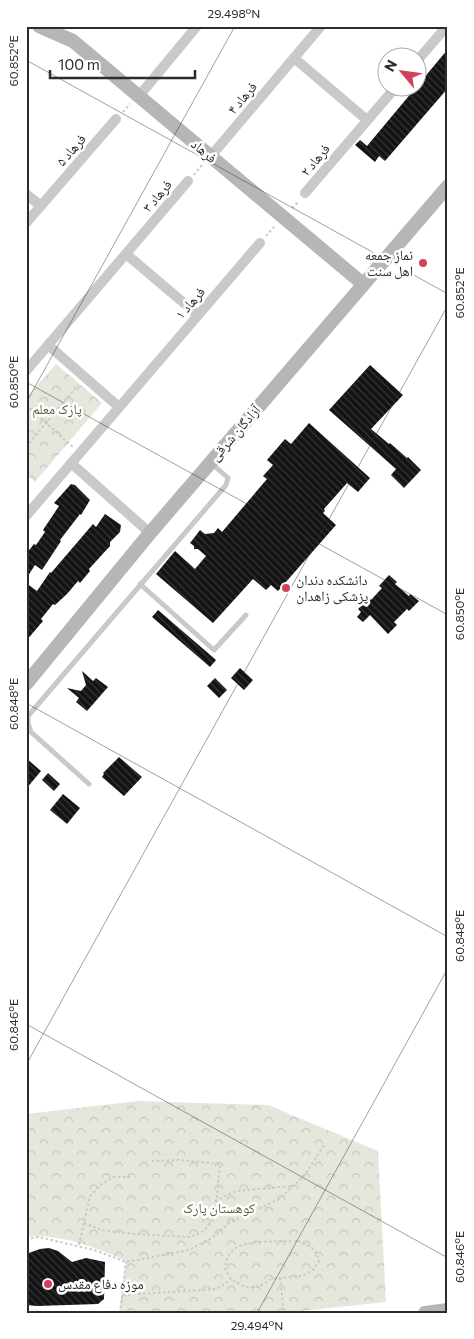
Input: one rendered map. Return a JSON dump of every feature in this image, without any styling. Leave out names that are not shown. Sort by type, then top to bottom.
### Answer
[{"type":"main road","name":"فرهاد","points":[[39,26],[73,41],[363,284]]},
{"type":"main road","name":"آزادگان شرقی","points":[[26,684],[150,532],[448,186]]},
{"type":"main road","points":[[425,1313],[448,1310]]},
{"type":"street","points":[[139,96],[197,26]]},
{"type":"street","name":"فرهاد ۴","points":[[211,156],[321,26]]},
{"type":"street","points":[[426,50],[447,26]]},
{"type":"street","points":[[294,58],[367,120]]},
{"type":"street","name":"فرهاد ۲","points":[[306,193],[386,98]]},
{"type":"street","name":"فرهاد ۵","points":[[26,223],[116,119]]},
{"type":"street","name":"فرهاد ۳","points":[[26,371],[188,180]]},
{"type":"street","points":[[26,194],[41,206]]},
{"type":"street","name":"فرهاد ۱","points":[[26,516],[30,503],[80,453],[260,243]]},
{"type":"street","points":[[126,254],[198,315]]},
{"type":"street","points":[[48,345],[119,407]]},
{"type":"street","points":[[71,463],[150,532]]},
{"type":"lane","points":[[89,784],[31,732],[28,716],[226,485],[228,478],[210,462]]},
{"type":"lane","points":[[140,584],[214,650],[246,615]]},
{"type":"path","points":[[116,119],[139,96]]},
{"type":"path","name":"فرهاد ۳","points":[[188,180],[211,156]]},
{"type":"path","name":"فرهاد ۲","points":[[283,217],[306,193]]},
{"type":"path","points":[[260,243],[283,217]]},
{"type":"path","points":[[26,447],[85,377]]},
{"type":"path","points":[[26,405],[80,453]]},
{"type":"path","points":[[26,1239],[39,1237],[79,1246],[126,1262],[189,1250],[212,1238],[230,1223],[279,1199],[305,1175],[324,1145]]},
{"type":"path","points":[[84,1223],[102,1230],[190,1238],[204,1231],[215,1217],[220,1164],[179,1160],[152,1161]]},
{"type":"path","points":[[79,1246],[90,1196],[103,1183],[114,1177],[130,1177]]},
{"type":"path","points":[[216,1201],[236,1191],[292,1186]]},
{"type":"path","points":[[298,1241],[307,1244],[318,1253],[319,1261],[312,1271],[302,1276],[280,1278],[271,1279],[259,1287],[245,1287],[231,1279],[225,1268],[228,1257],[234,1249],[246,1244],[298,1241]]},
{"type":"path","points":[[120,1313],[126,1262]]},
{"type":"path","points":[[280,1278],[284,1313]]},
{"type":"path","points":[[122,1295],[217,1289],[231,1279]]},
{"type":"path","points":[[37,1313],[38,1309]]},
{"type":"green space","name":"پارک معلم","points":[[56,364],[102,403],[35,482],[26,474],[26,398]]},
{"type":"green space","name":"کوهستان پارک","points":[[138,1101],[268,1105],[378,1151],[386,1302],[283,1313],[119,1313],[126,1261],[103,1251],[64,1239],[39,1236],[26,1237],[26,1114]]},
{"type":"building","points":[[448,49],[448,88],[385,161],[379,156],[375,162],[355,145],[360,140],[367,146],[407,98],[426,98],[426,75]]},
{"type":"building","points":[[370,365],[403,395],[371,429],[408,457],[421,470],[404,488],[391,475],[396,469],[329,410]]},
{"type":"building","points":[[309,423],[370,478],[358,492],[347,483],[324,509],[323,513],[336,525],[278,591],[271,585],[266,590],[253,579],[213,623],[156,574],[175,551],[195,569],[206,556],[198,549],[194,549],[194,546],[190,543],[200,530],[205,534],[214,533],[218,528],[222,532],[267,479],[263,476],[273,465],[267,460],[285,439],[291,444]]},
{"type":"building","points":[[71,484],[75,485],[90,500],[81,515],[60,540],[42,570],[35,565],[26,579],[26,554],[34,544],[36,545],[45,532],[43,530],[59,506],[54,503]]},
{"type":"building","points":[[105,514],[121,525],[120,532],[110,542],[110,546],[89,569],[90,571],[80,583],[78,581],[67,594],[55,605],[53,604],[41,619],[43,621],[26,641],[26,583],[37,591],[50,572],[93,524],[96,527]]},
{"type":"building","points":[[389,575],[397,582],[395,584],[409,596],[410,594],[419,601],[409,611],[407,609],[394,622],[397,625],[388,634],[370,615],[363,622],[357,617],[361,612],[358,609],[369,598],[371,600],[382,588],[379,586]]},
{"type":"building","points":[[158,610],[216,660],[210,667],[152,617]]},
{"type":"building","points":[[240,668],[253,680],[244,690],[231,678]]},
{"type":"building","points":[[82,671],[93,681],[96,678],[108,687],[87,711],[76,702],[79,698],[67,688],[81,691],[86,685]]},
{"type":"building","points":[[215,678],[227,690],[219,698],[207,686]]},
{"type":"building","points":[[119,757],[142,777],[124,796],[102,777],[103,773]]},
{"type":"building","points":[[26,758],[41,771],[26,789]]},
{"type":"building","points":[[48,773],[60,784],[54,791],[42,780]]},
{"type":"building","points":[[63,794],[80,808],[67,824],[50,810]]},
{"type":"building","points":[[49,1248],[58,1251],[72,1262],[86,1258],[105,1262],[104,1299],[98,1304],[26,1305],[26,1254]]},
{"type":"place","name":"نماز جمعه اهل سنت","points":[[423,263]]},
{"type":"place","name":"دانشکده دندان پزشکی زاهدان","points":[[286,588]]},
{"type":"place","name":"موزه دفاع مقدس","points":[[48,1284]]}]
